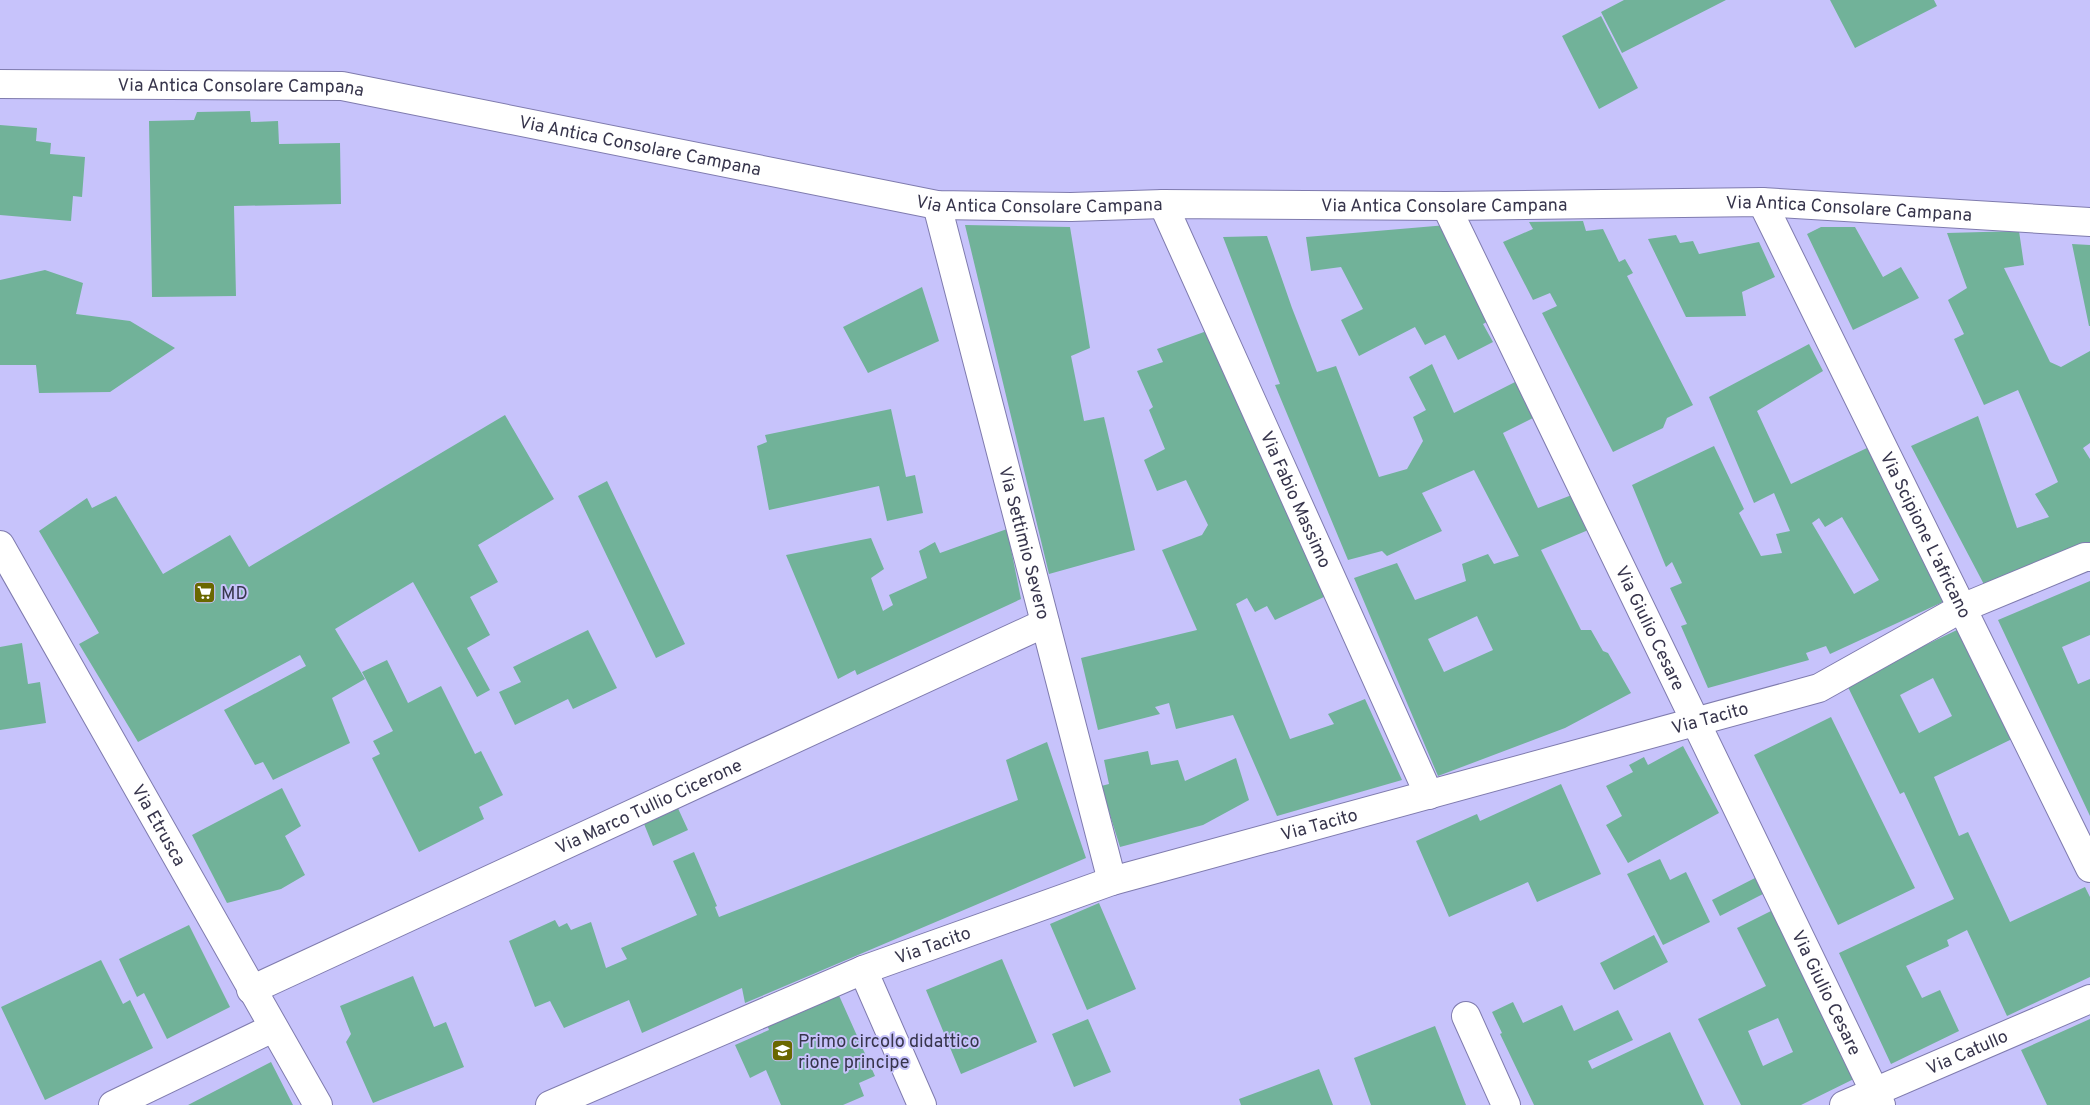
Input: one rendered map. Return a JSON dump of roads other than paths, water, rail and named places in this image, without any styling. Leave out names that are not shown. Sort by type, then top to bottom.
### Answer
[{"type":"street","name":"Via Antica Consolare Campana","points":[[0,84],[342,86],[937,205],[1071,207],[1163,204],[1446,206],[1762,202],[2090,222]]},
{"type":"street","name":"Via Scipione L'africano","points":[[1762,202],[2090,868]]},
{"type":"street","name":"Via Fabio Massimo","points":[[1163,204],[1429,795]]},
{"type":"street","name":"Via Settimio Severo","points":[[937,205],[1112,881]]},
{"type":"street","name":"Via Giulio Cesare","points":[[1446,206],[1878,1098]]},
{"type":"street","name":"Via Etrusca","points":[[0,545],[318,1105]]},
{"type":"street","name":"Via Tacito","points":[[550,1105],[863,970],[1112,881],[1819,688],[1962,608],[2085,557],[2090,557]]},
{"type":"street","name":"Via Marco Tullio Cicerone","points":[[251,990],[1045,623]]},
{"type":"street","points":[[863,970],[922,1105]]},
{"type":"street","name":"Via Catullo","points":[[1844,1105],[1878,1098],[2090,999]]},
{"type":"street","points":[[1466,1016],[1506,1105]]},
{"type":"street","points":[[113,1105],[273,1028]]},
{"type":"place","name":"MD","points":[[205,593]]},
{"type":"place","name":"Primo circolo didattico rione principe","points":[[782,1051]]}]
